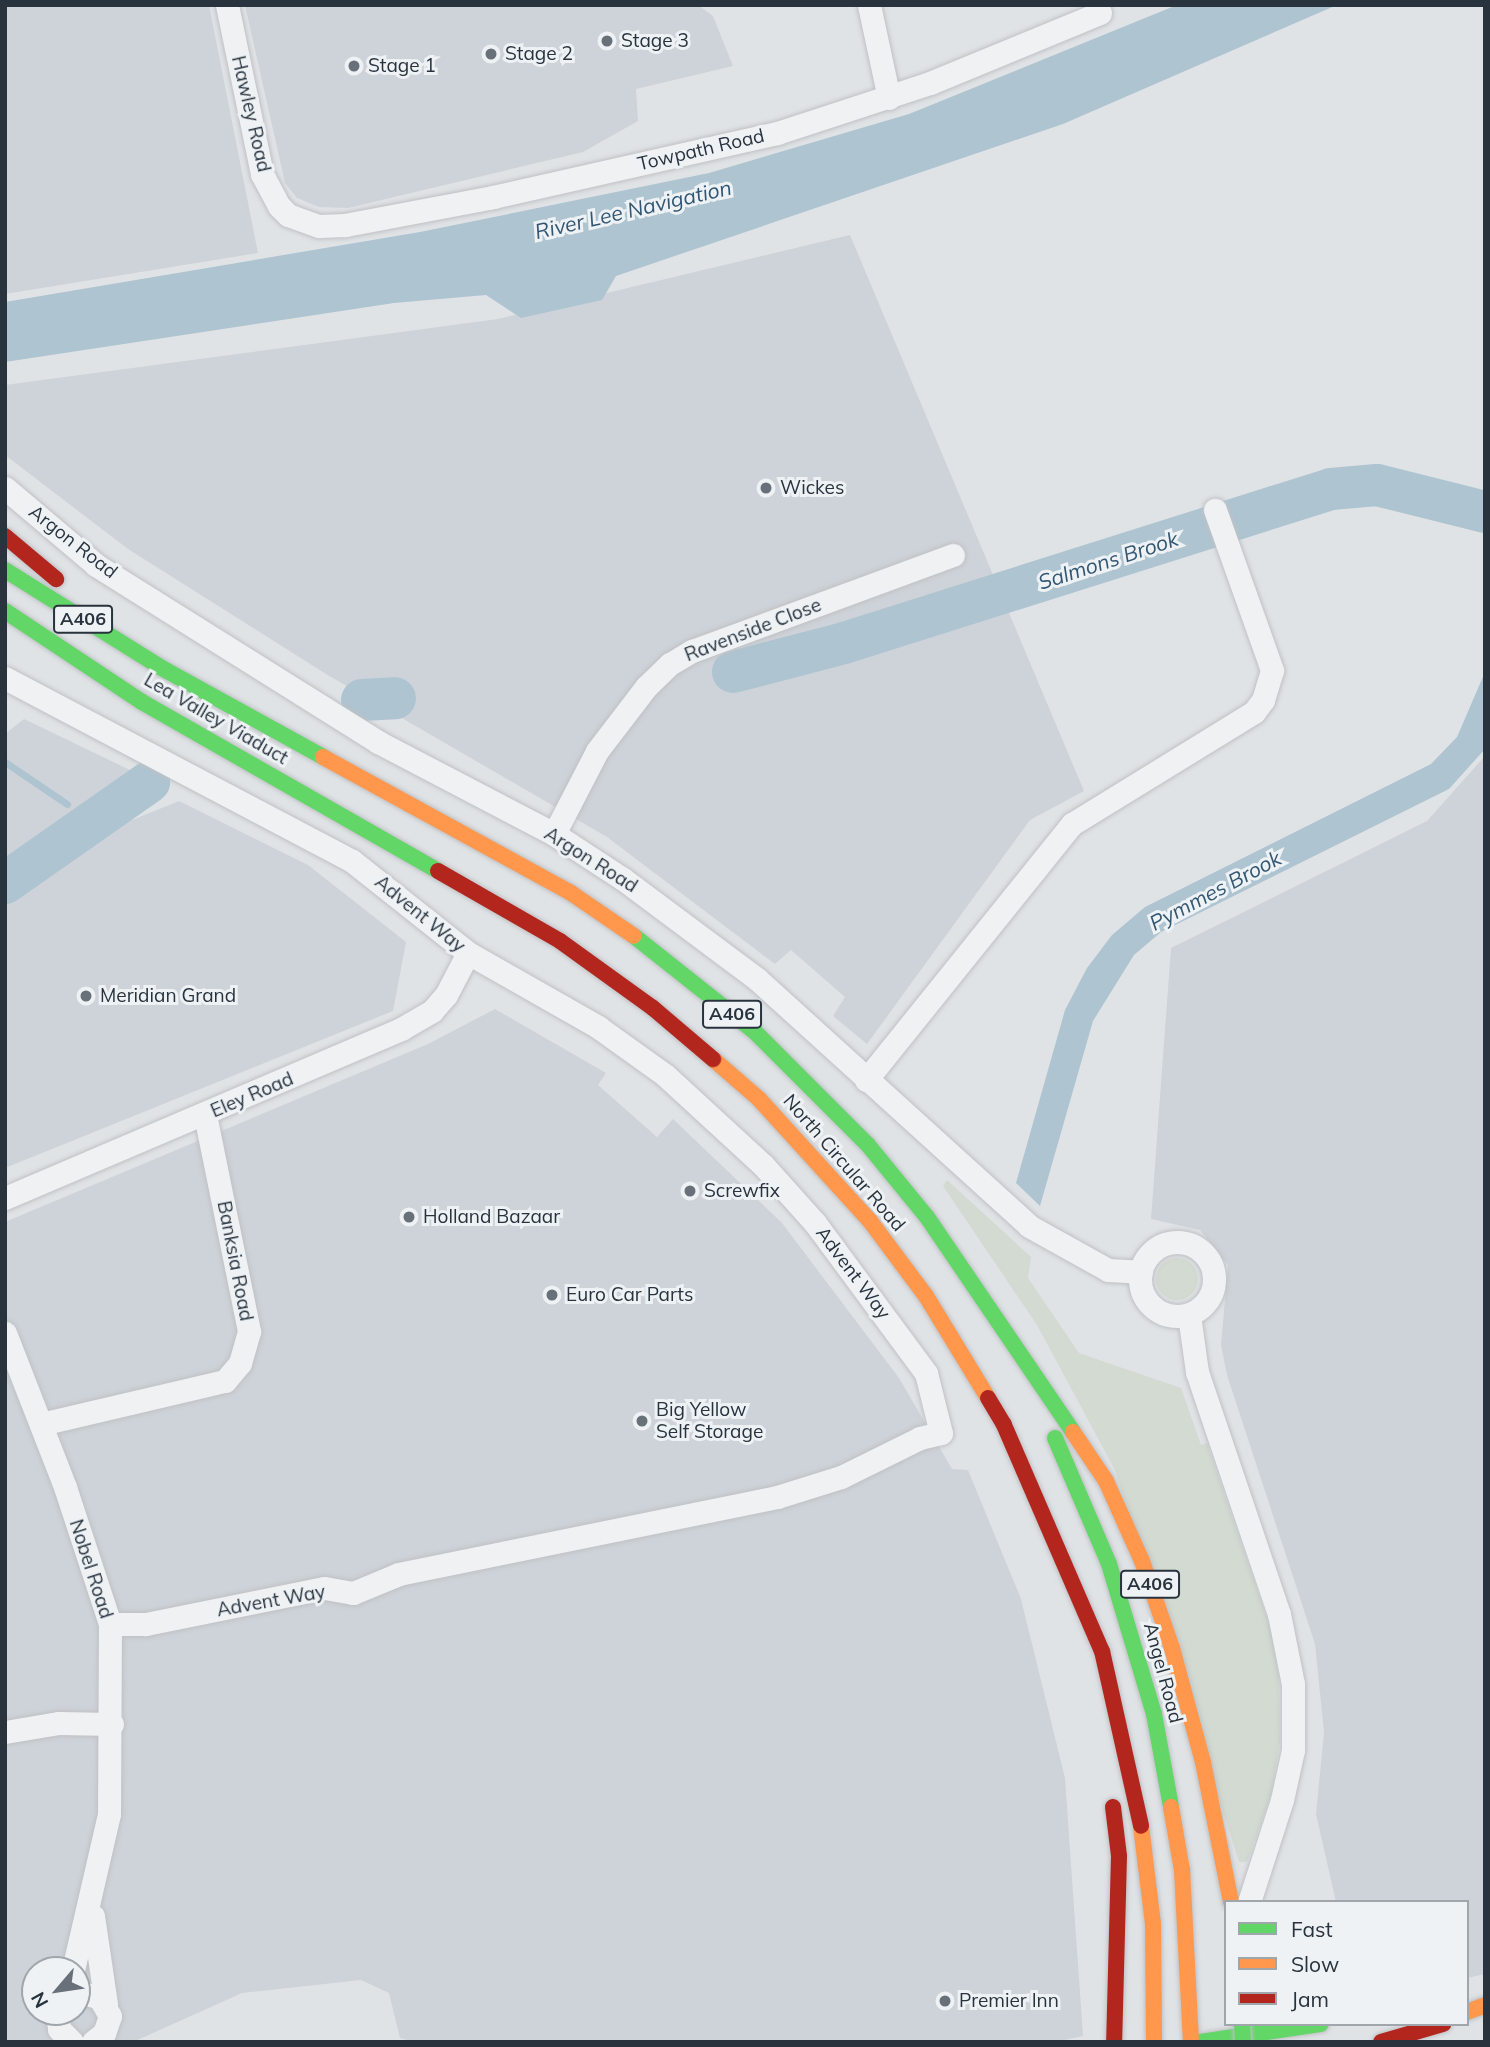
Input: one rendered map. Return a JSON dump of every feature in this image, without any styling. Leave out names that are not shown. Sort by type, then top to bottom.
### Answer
[{"type":"main road","points":[[5,536],[162,668]]},
{"type":"main road","name":"Lea Valley Viaduct","points":[[5,570],[162,668],[409,806]]},
{"type":"main road","name":"Lea Valley Viaduct","points":[[5,611],[142,702],[411,854]]},
{"type":"main road","points":[[14,639],[142,702]]},
{"type":"main road","name":"North Circular Road","points":[[409,806],[570,893],[643,942],[755,1032],[868,1145],[928,1217],[986,1302]]},
{"type":"main road","name":"North Circular Road","points":[[411,854],[560,941],[633,993],[750,1091],[812,1153],[870,1221],[968,1362],[1033,1485],[1077,1594]]},
{"type":"main road","name":"A406","points":[[986,1302],[1099,1471],[1142,1561],[1172,1648],[1203,1762],[1231,1900]]},
{"type":"main road","name":"Angel Road","points":[[986,1302],[1086,1505],[1131,1633],[1171,1790],[1186,1917],[1191,2042]]},
{"type":"main road","points":[[1077,1594],[1107,1757]]},
{"type":"main road","name":"A406","points":[[1077,1594],[1102,1651],[1127,1749],[1153,1924],[1154,2042]]},
{"type":"main road","points":[[1112,1794],[1119,1856],[1114,2042]]},
{"type":"main road","points":[[1200,2042],[1308,2026]]},
{"type":"main road","points":[[1381,2042],[1436,2026]]},
{"type":"street","name":"Hawley Road","points":[[227,5],[262,174],[288,215]]},
{"type":"street","points":[[869,5],[889,98]]},
{"type":"street","name":"Towpath Road","points":[[288,215],[319,226],[345,225],[480,199],[777,133],[889,98],[1100,13]]},
{"type":"street","name":"Argon Road","points":[[5,488],[96,565],[377,742],[554,834],[623,878],[735,962],[1049,1241],[1108,1270],[1141,1272]]},
{"type":"street","points":[[866,1080],[1072,824],[1254,712],[1263,700],[1272,670],[1215,511]]},
{"type":"street","name":"Ravenside Close","points":[[554,834],[597,751],[646,687],[670,664],[692,651],[953,555]]},
{"type":"street","name":"Advent Way","points":[[5,678],[352,861],[468,953],[631,1048],[763,1165],[815,1223],[926,1373],[941,1433],[920,1438],[841,1477],[777,1497],[399,1574],[353,1593],[324,1588],[145,1624],[110,1624]]},
{"type":"street","name":"Eley Road","points":[[5,1198],[205,1115],[401,1029],[432,1011],[446,995],[468,953]]},
{"type":"street","name":"Banksia Road","points":[[41,1424],[225,1381],[240,1363],[249,1331],[205,1115]]},
{"type":"street","points":[[1169,1243],[1200,1250],[1214,1281],[1207,1302],[1189,1315],[1167,1315],[1149,1303],[1141,1272],[1150,1254],[1169,1243]]},
{"type":"street","points":[[1189,1315],[1197,1371],[1279,1614],[1293,1684],[1293,1751],[1285,1788],[1250,1900]]},
{"type":"street","name":"Nobel Road","points":[[5,1333],[41,1424],[110,1624],[112,1724],[109,1814],[92,1899],[77,1956]]},
{"type":"street","points":[[5,1732],[59,1723],[112,1724]]},
{"type":"street","name":"Nobel Road","points":[[92,1899],[112,2042]]},
{"type":"street","points":[[91,1993],[108,2010],[104,2033],[93,2042]]},
{"type":"street","points":[[59,2026],[72,2042]]},
{"type":"shaded area","points":[[5,5],[209,5],[258,253],[5,294]]},
{"type":"shaded area","points":[[245,5],[698,5],[713,16],[733,66],[636,89],[638,121],[583,152],[348,208],[319,207],[297,198],[285,183]]},
{"type":"shaded area","points":[[850,235],[1084,791],[1030,820],[867,1044],[833,1016],[845,997],[791,950],[775,964],[607,837],[326,674],[128,549],[5,455],[5,385],[498,319]]},
{"type":"shaded area","points":[[24,719],[130,770],[5,864],[5,734]]},
{"type":"shaded area","points":[[1485,756],[1485,1974],[1469,1978],[1469,1900],[1336,1900],[1316,1814],[1324,1732],[1315,1644],[1227,1375],[1221,1345],[1228,1265],[1200,1230],[1151,1219],[1171,948],[1427,821]]},
{"type":"shaded area","points":[[179,801],[308,865],[406,942],[393,1011],[5,1168],[5,896],[90,837]]},
{"type":"shaded area","points":[[495,1009],[606,1073],[598,1085],[657,1137],[673,1119],[782,1223],[899,1378],[952,1469],[968,1470],[1021,1599],[1065,1778],[1083,2036],[1055,2042],[414,2042],[400,2038],[389,1993],[361,1980],[242,1993],[133,2042],[5,2042],[5,1222],[428,1044]]},
{"type":"shaded area","points":[[947,1180],[1031,1257],[1028,1278],[1079,1353],[1181,1388],[1201,1445],[1207,1443],[1271,1631],[1279,1678],[1280,1741],[1271,1795],[1247,1862],[1239,1862],[1115,1470],[1037,1325],[943,1186]]},
{"type":"shaded area","points":[[1177,1258],[1192,1264],[1198,1279],[1192,1294],[1177,1300],[1162,1294],[1156,1279],[1162,1264]]},
{"type":"water","name":"River Lee Navigation","points":[[1177,5],[1337,5],[1063,124],[616,276],[602,300],[521,318],[486,295],[394,303],[5,362],[5,302],[420,232],[709,173],[909,114]]},
{"type":"water","name":"Pymmes Brook","points":[[1485,672],[1485,749],[1449,789],[1161,932],[1134,955],[1093,1021],[1040,1206],[1016,1183],[1065,1010],[1087,968],[1112,935],[1145,907],[1431,764],[1457,737]]},
{"type":"waterway","name":"Salmons Brook","points":[[733,672],[844,643],[1331,489],[1377,485],[1485,512]]},
{"type":"waterway","name":"Salmons Brook","points":[[362,700],[395,698]]},
{"type":"waterway","points":[[5,762],[67,804]]},
{"type":"waterway","name":"Salmons Brook","points":[[5,883],[149,782]]},
{"type":"traffic: fast","points":[[5,570],[162,668],[323,757]]},
{"type":"traffic: fast","points":[[5,611],[142,702],[438,871]]},
{"type":"traffic: fast","points":[[634,936],[755,1032],[868,1145],[927,1217],[1073,1432]]},
{"type":"traffic: fast","points":[[1055,1438],[1109,1564],[1154,1714],[1171,1807]]},
{"type":"traffic: fast","points":[[1242,2026],[1243,2042]]},
{"type":"traffic: fast","points":[[1200,2042],[1308,2026]]},
{"type":"traffic: slow","points":[[323,757],[571,893],[634,936]]},
{"type":"traffic: slow","points":[[713,1059],[759,1099],[870,1221],[926,1296],[988,1398]]},
{"type":"traffic: slow","points":[[1073,1432],[1106,1481],[1142,1561],[1172,1648],[1203,1762],[1231,1900]]},
{"type":"traffic: slow","points":[[1171,1807],[1182,1870],[1191,2042]]},
{"type":"traffic: slow","points":[[1141,1826],[1153,1924],[1154,2042]]},
{"type":"traffic: slow","points":[[1469,2011],[1485,2005]]},
{"type":"traffic: jam","points":[[5,536],[56,579]]},
{"type":"traffic: jam","points":[[438,871],[560,941],[653,1008],[713,1059]]},
{"type":"traffic: jam","points":[[988,1398],[1004,1425],[1102,1651],[1141,1826]]},
{"type":"traffic: jam","points":[[1113,1807],[1119,1856],[1114,2042]]},
{"type":"traffic: jam","points":[[1381,2042],[1436,2026]]},
{"type":"place","name":"Stage 3","points":[[607,41]]},
{"type":"place","name":"Stage 2","points":[[491,54]]},
{"type":"place","name":"Stage 1","points":[[354,66]]},
{"type":"place","name":"Wickes","points":[[766,488]]},
{"type":"place","name":"Meridian Grand","points":[[86,996]]},
{"type":"place","name":"Screwfix","points":[[690,1191]]},
{"type":"place","name":"Holland Bazaar","points":[[409,1217]]},
{"type":"place","name":"Euro Car Parts","points":[[552,1295]]},
{"type":"place","name":"Big Yellow Self Storage","points":[[642,1421]]},
{"type":"place","name":"Premier Inn","points":[[945,2001]]}]
